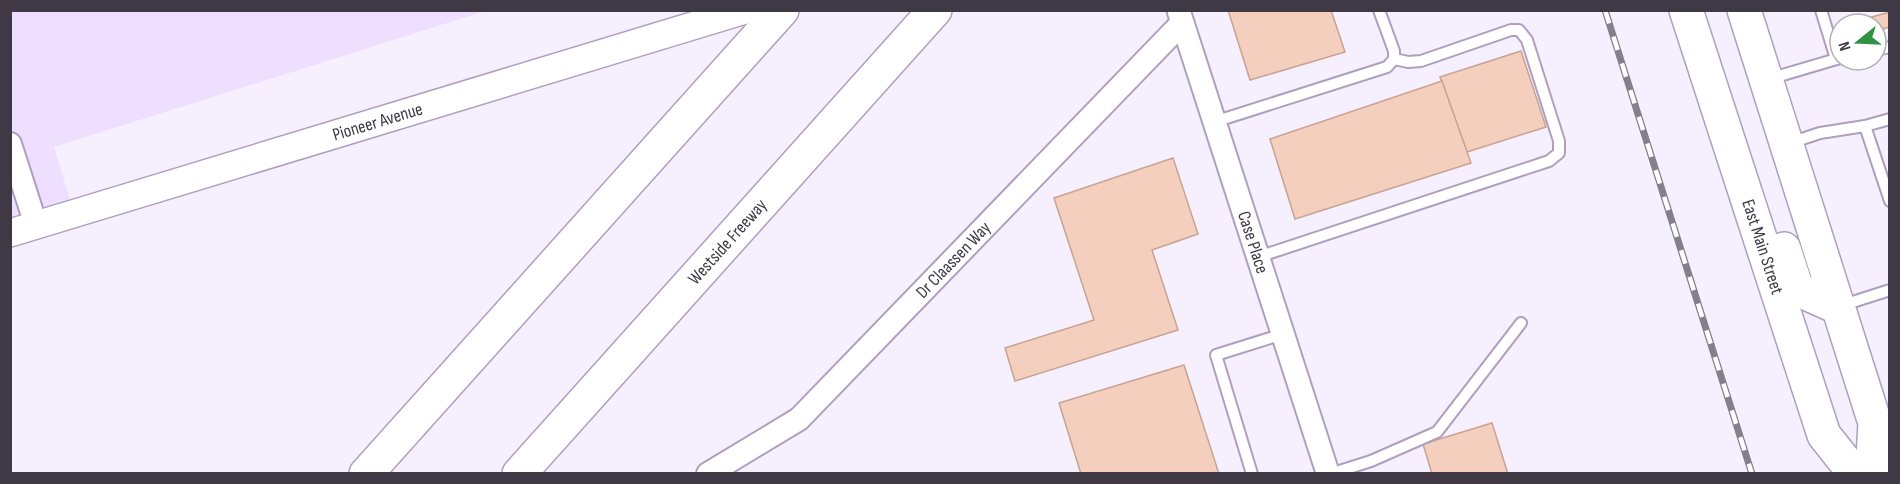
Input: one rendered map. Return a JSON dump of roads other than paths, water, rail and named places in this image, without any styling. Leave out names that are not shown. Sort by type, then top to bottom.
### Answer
[{"type":"main road","points":[[366,474],[782,10]]},
{"type":"main road","name":"Westside Freeway","points":[[519,474],[935,10]]},
{"type":"main road","name":"East Main Street","points":[[1686,10],[1824,435],[1855,474]]},
{"type":"main road","points":[[1744,10],[1875,423],[1872,474]]},
{"type":"main road","points":[[1737,170],[1776,224],[1797,289],[1837,307]]},
{"type":"street","name":"Pioneer Avenue","points":[[10,233],[745,10]]},
{"type":"street","name":"Case Place","points":[[1180,17],[1329,474]]},
{"type":"street","name":"Dr Claassen Way","points":[[708,474],[800,419],[1180,17]]},
{"type":"street","points":[[10,144],[36,225]]},
{"type":"lane","points":[[1214,122],[1387,67],[1394,59],[1394,51],[1379,10]]},
{"type":"lane","points":[[1821,10],[1828,30]]},
{"type":"lane","points":[[1258,257],[1549,161],[1559,153],[1559,141],[1527,40],[1519,30],[1511,30],[1420,61],[1408,62],[1394,59]]},
{"type":"lane","points":[[1766,80],[1828,62]]},
{"type":"lane","points":[[1786,144],[1820,133],[1865,126],[1890,119]]},
{"type":"lane","points":[[1865,126],[1890,201]]},
{"type":"lane","points":[[1837,307],[1890,290]]},
{"type":"lane","points":[[1329,474],[1371,461],[1437,432],[1521,323]]},
{"type":"lane","points":[[1252,474],[1216,356],[1283,334]]},
{"type":"railway","points":[[1605,10],[1752,474]]}]
